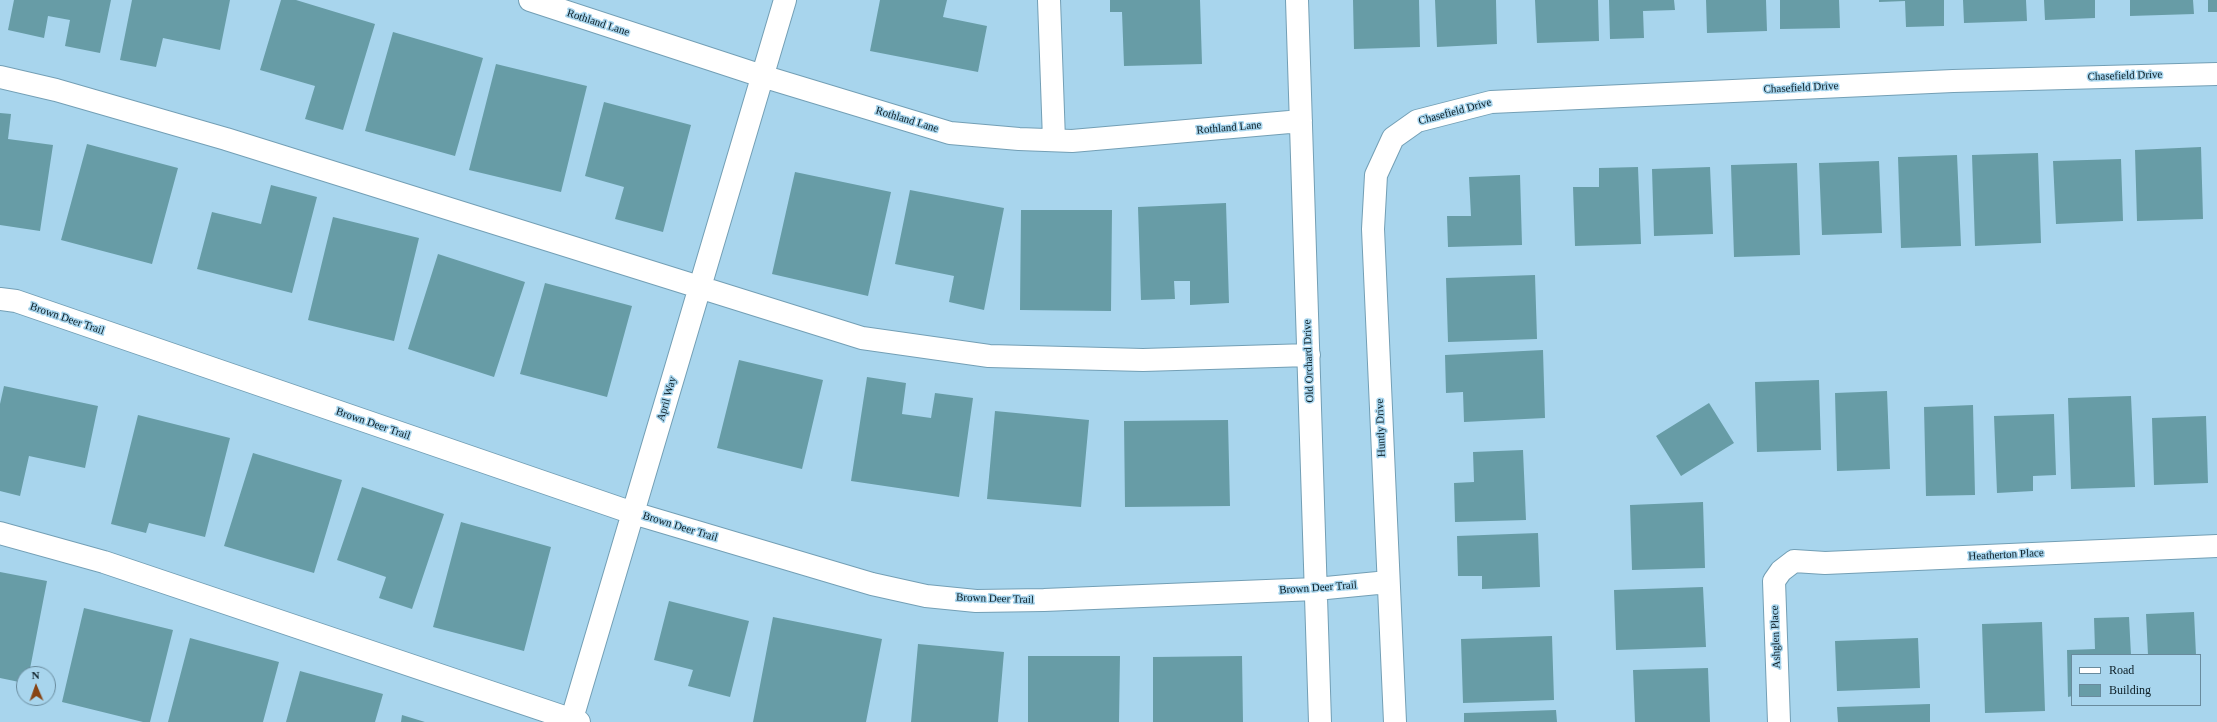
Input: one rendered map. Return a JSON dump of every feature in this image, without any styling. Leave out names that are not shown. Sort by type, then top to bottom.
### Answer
[{"type":"street","name":"Rothland Lane","points":[[530,0],[567,6],[762,76],[950,133],[1019,139],[1072,141],[1301,122]]},
{"type":"street","name":"April Way","points":[[574,721],[633,513],[785,0]]},
{"type":"street","points":[[1049,0],[1054,140]]},
{"type":"street","name":"Old Orchard Drive","points":[[1297,0],[1320,722]]},
{"type":"street","name":"Chasefield Drive","points":[[1393,138],[1417,121],[1491,102],[1953,81],[2217,74]]},
{"type":"street","points":[[0,77],[56,90],[226,139],[700,289],[862,338],[989,356],[1143,360],[1308,355]]},
{"type":"street","name":"Huntly Drive","points":[[1393,138],[1376,175],[1373,229],[1395,722]]},
{"type":"street","name":"Brown Deer Trail","points":[[0,299],[16,301],[633,513],[872,584],[926,596],[976,601],[1044,600],[1316,589],[1388,582]]},
{"type":"street","points":[[0,534],[104,562],[574,721]]},
{"type":"street","name":"Heatherton Place","points":[[1794,561],[1825,563],[2217,546]]},
{"type":"street","name":"Ashglen Place","points":[[1779,722],[1774,581],[1781,571],[1794,561]]},
{"type":"building","points":[[14,0],[111,0],[100,53],[65,46],[70,20],[48,16],[44,38],[8,30]]},
{"type":"building","points":[[132,0],[230,0],[220,50],[163,38],[156,67],[120,60]]},
{"type":"building","points":[[281,0],[296,0],[375,24],[343,130],[305,119],[315,86],[260,70]]},
{"type":"building","points":[[880,0],[947,0],[943,17],[987,26],[978,72],[870,51]]},
{"type":"building","points":[[1110,0],[1200,0],[1202,64],[1124,66],[1122,12],[1110,12]]},
{"type":"building","points":[[1353,0],[1419,0],[1420,47],[1354,49]]},
{"type":"building","points":[[1435,0],[1496,0],[1497,44],[1437,47]]},
{"type":"building","points":[[1535,0],[1598,0],[1599,41],[1537,43]]},
{"type":"building","points":[[1609,0],[1674,0],[1675,10],[1643,11],[1644,38],[1610,39]]},
{"type":"building","points":[[1706,0],[1766,0],[1767,31],[1707,33]]},
{"type":"building","points":[[1780,0],[1839,0],[1840,28],[1780,29]]},
{"type":"building","points":[[1879,0],[1944,0],[1944,26],[1906,27],[1905,1],[1879,2]]},
{"type":"building","points":[[1963,0],[2026,0],[2027,21],[1964,23]]},
{"type":"building","points":[[2044,0],[2095,0],[2095,18],[2045,20]]},
{"type":"building","points":[[2130,0],[2193,0],[2194,14],[2130,16]]},
{"type":"building","points":[[2208,0],[2217,0],[2217,12],[2208,12]]},
{"type":"building","points":[[393,32],[483,58],[455,156],[365,131]]},
{"type":"building","points":[[496,64],[587,86],[561,192],[469,170]]},
{"type":"building","points":[[604,102],[691,125],[663,232],[615,219],[624,187],[585,176]]},
{"type":"building","points":[[0,113],[11,114],[8,139],[53,145],[40,231],[0,225]]},
{"type":"building","points":[[87,144],[178,168],[152,264],[61,240]]},
{"type":"building","points":[[2201,147],[2203,219],[2137,221],[2135,150]]},
{"type":"building","points":[[2038,153],[2041,243],[1975,246],[1972,155]]},
{"type":"building","points":[[1957,155],[1961,246],[1901,248],[1898,157]]},
{"type":"building","points":[[2121,159],[2123,221],[2056,224],[2053,161]]},
{"type":"building","points":[[1879,161],[1882,233],[1822,235],[1819,163]]},
{"type":"building","points":[[1797,163],[1800,255],[1734,257],[1731,165]]},
{"type":"building","points":[[1638,167],[1641,244],[1575,246],[1573,187],[1599,187],[1599,168]]},
{"type":"building","points":[[1710,167],[1713,234],[1654,236],[1652,169]]},
{"type":"building","points":[[795,172],[891,192],[868,296],[772,274]]},
{"type":"building","points":[[1520,175],[1522,245],[1448,247],[1447,216],[1471,216],[1469,177]]},
{"type":"building","points":[[271,185],[317,197],[292,293],[197,269],[212,212],[261,224]]},
{"type":"building","points":[[910,190],[1004,208],[984,310],[949,302],[954,276],[895,264]]},
{"type":"building","points":[[1226,203],[1229,303],[1190,305],[1190,281],[1174,281],[1175,299],[1141,300],[1138,207]]},
{"type":"building","points":[[1021,210],[1112,210],[1111,311],[1020,310]]},
{"type":"building","points":[[333,217],[419,238],[394,341],[308,320]]},
{"type":"building","points":[[438,254],[525,282],[494,377],[408,349]]},
{"type":"building","points":[[1535,275],[1537,339],[1448,342],[1446,278]]},
{"type":"building","points":[[545,283],[632,306],[607,397],[520,374]]},
{"type":"building","points":[[1543,350],[1545,418],[1464,422],[1463,392],[1446,393],[1445,355]]},
{"type":"building","points":[[739,360],[823,380],[802,469],[717,448]]},
{"type":"building","points":[[867,377],[906,383],[902,414],[931,418],[935,393],[973,398],[959,497],[851,481]]},
{"type":"building","points":[[1819,380],[1821,450],[1757,452],[1755,382]]},
{"type":"building","points":[[4,386],[98,406],[85,468],[29,456],[20,496],[0,491],[0,404]]},
{"type":"building","points":[[1887,391],[1890,469],[1837,471],[1835,393]]},
{"type":"building","points":[[2131,396],[2135,487],[2071,489],[2068,398]]},
{"type":"building","points":[[1709,403],[1734,443],[1681,476],[1656,436]]},
{"type":"building","points":[[1973,405],[1975,495],[1926,496],[1924,407]]},
{"type":"building","points":[[995,411],[1089,420],[1081,507],[987,499]]},
{"type":"building","points":[[2054,414],[2056,475],[2033,476],[2033,491],[1997,493],[1994,416]]},
{"type":"building","points":[[138,415],[230,438],[205,537],[149,523],[146,533],[111,524]]},
{"type":"building","points":[[2206,416],[2208,483],[2154,485],[2152,418]]},
{"type":"building","points":[[1228,420],[1230,506],[1125,507],[1124,421]]},
{"type":"building","points":[[1523,450],[1526,520],[1455,522],[1454,483],[1474,482],[1473,452]]},
{"type":"building","points":[[253,453],[342,480],[314,573],[224,546]]},
{"type":"building","points":[[362,487],[444,514],[412,609],[379,598],[386,577],[337,560]]},
{"type":"building","points":[[1703,502],[1705,568],[1632,570],[1630,505]]},
{"type":"building","points":[[461,522],[551,547],[524,651],[433,627]]},
{"type":"building","points":[[1538,533],[1540,587],[1482,589],[1482,576],[1458,576],[1457,536]]},
{"type":"building","points":[[0,572],[47,581],[31,666],[16,666],[16,681],[0,678]]},
{"type":"building","points":[[1703,587],[1706,647],[1616,650],[1614,590]]},
{"type":"building","points":[[669,601],[749,621],[730,697],[688,686],[693,670],[654,660]]},
{"type":"building","points":[[84,608],[173,630],[150,722],[143,722],[62,702]]},
{"type":"building","points":[[2194,612],[2196,654],[2148,654],[2146,614]]},
{"type":"building","points":[[773,617],[882,639],[866,722],[753,722]]},
{"type":"building","points":[[2129,617],[2131,654],[2071,654],[2071,696],[2068,697],[2067,650],[2095,649],[2094,618]]},
{"type":"building","points":[[2042,622],[2045,711],[1985,713],[1982,624]]},
{"type":"building","points":[[1552,636],[1554,700],[1463,703],[1461,639]]},
{"type":"building","points":[[190,638],[279,662],[263,722],[168,722]]},
{"type":"building","points":[[1918,638],[1920,688],[1837,691],[1835,641]]},
{"type":"building","points":[[918,644],[1004,652],[998,722],[911,722]]},
{"type":"building","points":[[1028,656],[1120,656],[1119,722],[1028,722]]},
{"type":"building","points":[[1242,656],[1243,722],[1153,722],[1153,657]]},
{"type":"building","points":[[1708,668],[1710,722],[1635,722],[1633,670]]},
{"type":"building","points":[[300,671],[383,694],[375,722],[286,722]]},
{"type":"building","points":[[1930,704],[1930,722],[1838,722],[1837,707]]},
{"type":"building","points":[[1556,710],[1557,722],[1464,722],[1464,713]]},
{"type":"building","points":[[402,715],[425,722],[401,722]]}]
